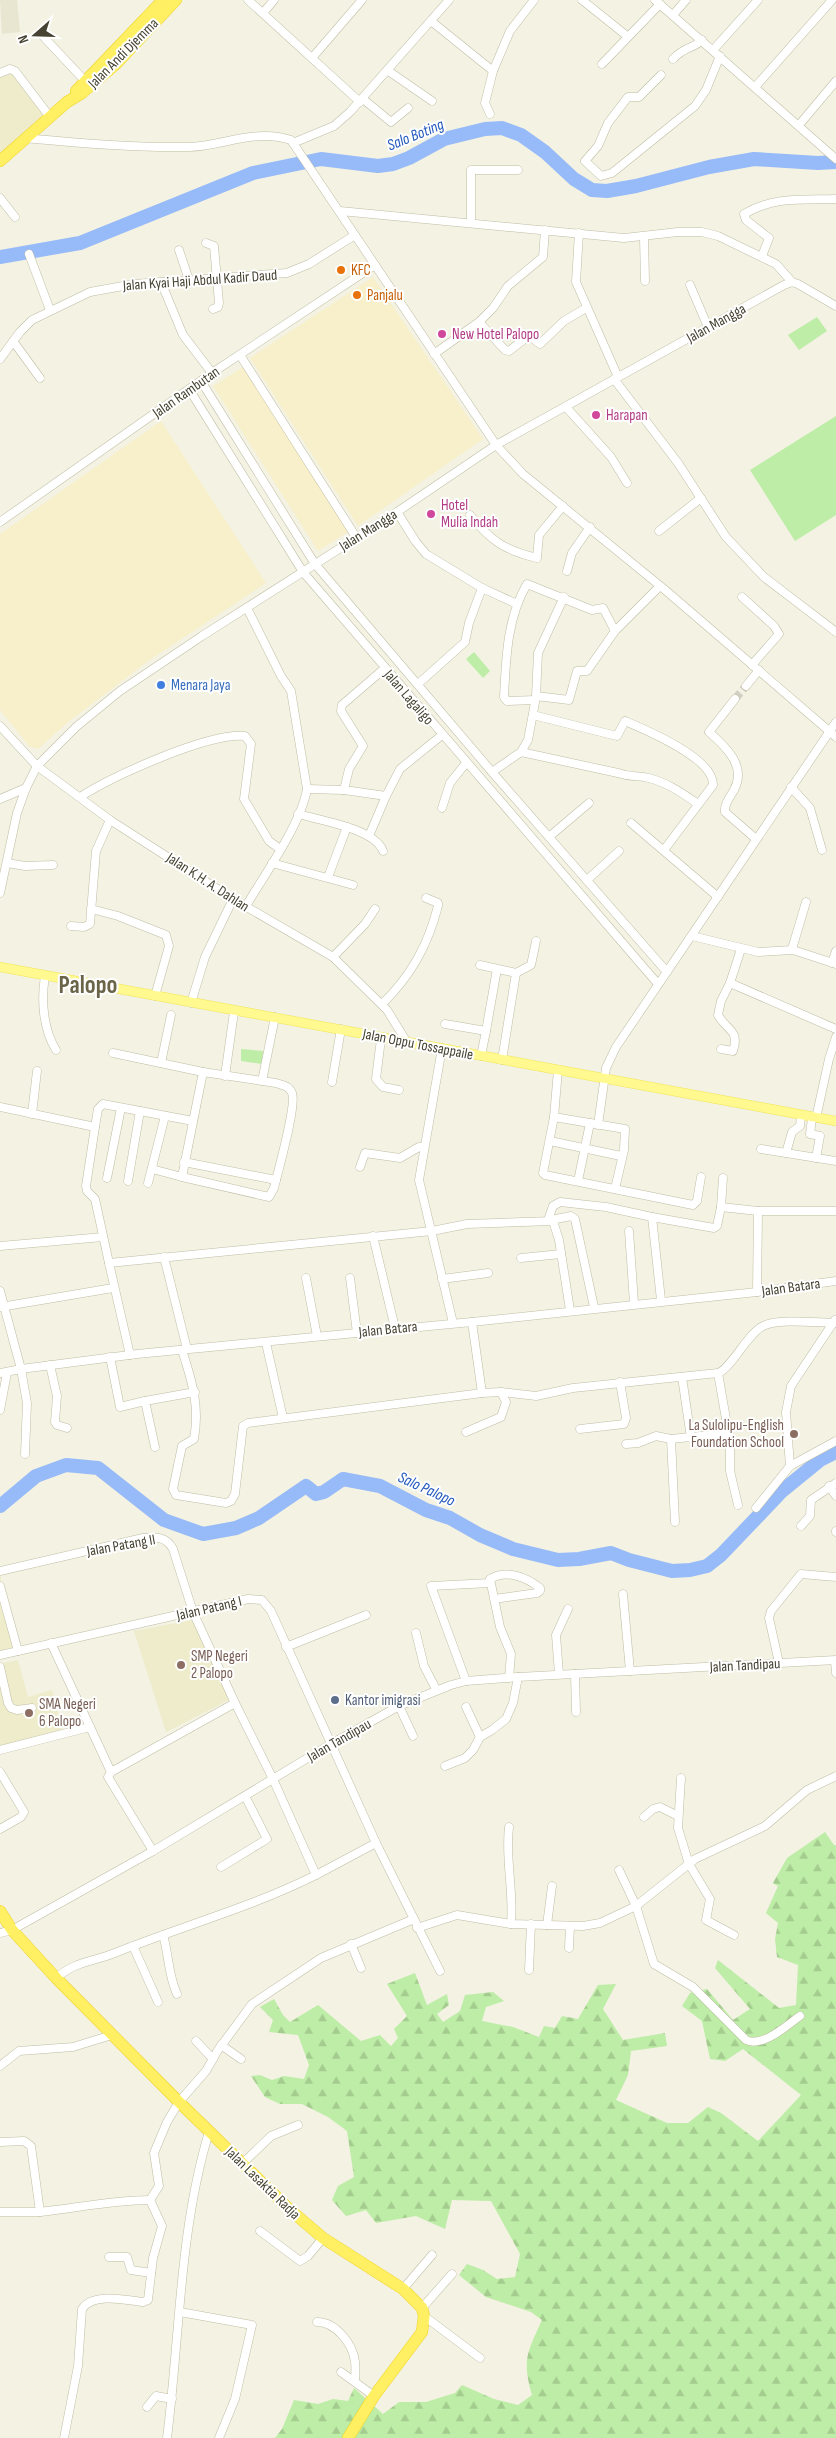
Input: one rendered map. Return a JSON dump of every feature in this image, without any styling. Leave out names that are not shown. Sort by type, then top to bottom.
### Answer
[{"type":"highway","name":"Jalan Andi Djemma","points":[[0,161],[67,102],[85,81],[113,60],[163,0]]},
{"type":"highway","name":"Jalan Andi Djemma","points":[[67,102],[82,93],[113,60],[176,0]]},
{"type":"highway","name":"Jalan Lasaktia Radja","points":[[0,1911],[12,1930],[56,1978],[209,2132],[300,2219],[323,2238],[403,2289],[423,2312]]},
{"type":"highway","points":[[348,2438],[374,2396],[422,2332],[423,2312]]},
{"type":"main road","name":"Jalan Oppu Tossappaile","points":[[0,967],[191,1002],[234,1012],[275,1017],[408,1044],[442,1048],[836,1121]]},
{"type":"street","points":[[248,0],[312,58],[391,122],[408,108]]},
{"type":"street","points":[[262,13],[274,0]]},
{"type":"street","points":[[312,58],[362,0]]},
{"type":"street","points":[[293,143],[334,126],[362,100],[449,0]]},
{"type":"street","points":[[490,114],[485,103],[493,71],[510,31],[534,0]]},
{"type":"street","points":[[582,0],[627,36]]},
{"type":"street","points":[[673,15],[686,0]]},
{"type":"street","points":[[714,50],[758,0]]},
{"type":"street","points":[[756,86],[832,0]]},
{"type":"street","points":[[602,64],[658,2],[756,86],[836,159]]},
{"type":"street","points":[[431,21],[493,71]]},
{"type":"street","points":[[41,34],[85,81]]},
{"type":"street","points":[[673,59],[683,49],[697,45],[702,40]]},
{"type":"street","points":[[661,75],[639,96],[628,98],[608,123],[598,146],[585,161],[601,176],[612,172],[695,106],[706,90],[720,56]]},
{"type":"street","points":[[0,73],[10,68],[15,71],[50,117]]},
{"type":"street","points":[[387,70],[432,101]]},
{"type":"street","points":[[799,125],[836,81]]},
{"type":"street","points":[[25,138],[68,142],[187,147],[259,136],[283,138],[293,143],[496,444],[523,474],[590,527],[836,737]]},
{"type":"street","points":[[471,223],[472,169],[518,170]]},
{"type":"street","points":[[0,198],[16,217]]},
{"type":"street","points":[[762,256],[769,238],[746,220],[744,214],[764,204],[783,199],[836,199]]},
{"type":"street","points":[[340,212],[624,238],[678,232],[702,232],[762,256],[776,264],[792,282],[836,306]]},
{"type":"street","points":[[434,354],[479,322],[494,307],[508,286],[543,257],[544,230]]},
{"type":"street","points":[[579,234],[576,280],[616,378],[678,463],[726,537],[756,570],[836,632]]},
{"type":"street","name":"Jalan Kyai Haji Abdul Kadir Daud","points":[[0,360],[12,341],[32,320],[90,292],[134,284],[273,276],[293,272],[355,235]]},
{"type":"street","points":[[644,236],[645,281]]},
{"type":"street","points":[[206,243],[214,246],[220,303],[218,307],[213,309]]},
{"type":"street","points":[[178,250],[189,280]]},
{"type":"street","points":[[29,254],[50,310]]},
{"type":"street","name":"Jalan Rambutan","points":[[3,520],[212,373],[375,265]]},
{"type":"street","points":[[161,282],[183,335],[212,373]]},
{"type":"street","name":"Jalan Mangga","points":[[0,893],[17,813],[26,788],[37,766],[76,728],[120,691],[397,512],[496,444],[566,407],[708,326],[792,282]]},
{"type":"street","points":[[690,285],[708,326]]},
{"type":"street","points":[[479,322],[506,351],[509,351],[527,337],[531,337],[540,344],[563,322],[586,308]]},
{"type":"street","points":[[12,341],[40,378]]},
{"type":"street","points":[[240,355],[356,538]]},
{"type":"street","name":"Jalan Lagaligo","points":[[201,381],[315,564],[492,772],[667,972]]},
{"type":"street","name":"Jalan Lagaligo","points":[[189,389],[302,572],[658,984]]},
{"type":"street","points":[[566,407],[607,453],[628,483]]},
{"type":"street","points":[[226,450],[239,442]]},
{"type":"street","points":[[659,531],[701,498]]},
{"type":"street","points":[[470,515],[496,543],[517,553],[536,558],[539,534],[563,506]]},
{"type":"street","points":[[268,518],[282,510]]},
{"type":"street","points":[[0,511],[3,520]]},
{"type":"street","points":[[397,512],[426,554],[482,588],[517,604]]},
{"type":"street","points":[[567,571],[572,553],[590,527]]},
{"type":"street","points":[[615,631],[603,608],[592,610],[528,583],[517,604],[507,646],[504,697],[507,701],[536,698],[570,700],[578,671],[587,671],[615,631],[660,586]]},
{"type":"street","points":[[418,684],[465,642],[469,624],[482,588]]},
{"type":"street","points":[[492,772],[522,752],[526,746],[536,698],[538,653],[564,597]]},
{"type":"street","points":[[742,597],[774,626],[779,634],[752,665]]},
{"type":"street","points":[[246,906],[280,849],[304,802],[307,789],[291,691],[281,676],[247,608]]},
{"type":"street","points":[[344,790],[349,769],[363,746],[341,711],[342,705],[399,663]]},
{"type":"street","points":[[746,686],[759,670]]},
{"type":"street","points":[[735,699],[709,732],[727,748],[736,763],[735,787],[725,805],[725,812],[756,839]]},
{"type":"street","points":[[533,715],[617,736],[625,721],[680,748],[698,760],[713,780],[713,786],[664,850]]},
{"type":"street","points":[[578,1181],[585,1150],[594,1124],[606,1068],[616,1047],[836,722]]},
{"type":"street","name":"Jalan K.H. A. Dahlan","points":[[0,726],[37,766],[110,820],[234,899],[333,957],[382,1004],[396,1021],[408,1044]]},
{"type":"street","points":[[80,797],[118,776],[202,742],[234,735],[245,736],[251,744],[244,800],[269,841],[280,849]]},
{"type":"street","points":[[369,836],[400,769],[442,735]]},
{"type":"street","points":[[522,752],[618,773],[631,778],[650,778],[667,784],[698,804]]},
{"type":"street","points":[[442,808],[450,783],[468,765],[481,759]]},
{"type":"street","points":[[791,786],[810,808],[822,850]]},
{"type":"street","points":[[0,799],[26,788]]},
{"type":"street","points":[[307,789],[344,790],[386,796]]},
{"type":"street","points":[[549,837],[589,803]]},
{"type":"street","points":[[298,814],[369,836],[379,843],[383,852]]},
{"type":"street","points":[[71,926],[84,927],[90,924],[96,851],[110,820]]},
{"type":"street","points":[[631,823],[718,898]]},
{"type":"street","points":[[328,877],[347,828]]},
{"type":"street","points":[[587,880],[619,851]]},
{"type":"street","points":[[272,862],[353,885]]},
{"type":"street","points":[[7,863],[25,866],[53,865]]},
{"type":"street","points":[[382,1004],[402,985],[423,946],[438,906],[435,902],[426,898]]},
{"type":"street","points":[[191,1002],[205,958],[234,899]]},
{"type":"street","points":[[792,950],[806,902]]},
{"type":"street","points":[[91,909],[118,916],[166,935],[169,946],[155,996]]},
{"type":"street","points":[[333,957],[365,924],[375,909]]},
{"type":"street","points":[[692,936],[741,949],[762,952],[792,950],[834,964],[836,951]]},
{"type":"street","points":[[480,965],[516,973],[531,965],[536,941]]},
{"type":"street","points":[[721,1049],[733,1051],[736,1038],[733,1031],[724,1024],[718,1015],[721,1001],[730,984],[741,949]]},
{"type":"street","points":[[481,1056],[497,969]]},
{"type":"street","points":[[502,1060],[516,973]]},
{"type":"street","points":[[45,976],[44,1002],[46,1024],[48,1036],[56,1050]]},
{"type":"street","points":[[730,984],[836,1029]]},
{"type":"street","points":[[225,1076],[234,1012]]},
{"type":"street","points":[[161,1064],[172,1015]]},
{"type":"street","points":[[262,1081],[275,1017]]},
{"type":"street","points":[[445,1024],[486,1031]]},
{"type":"street","points":[[332,1082],[341,1029]]},
{"type":"street","points":[[816,1158],[820,1136],[810,1134],[836,1037]]},
{"type":"street","points":[[382,1039],[376,1079],[383,1086],[399,1090]]},
{"type":"street","points":[[442,1048],[419,1180],[453,1323]]},
{"type":"street","points":[[113,1053],[202,1072],[288,1086],[293,1098],[272,1194],[266,1197],[152,1169]]},
{"type":"street","points":[[32,1114],[37,1070]]},
{"type":"street","points":[[558,1070],[554,1117],[544,1174],[578,1181],[581,1184],[694,1205],[701,1177]]},
{"type":"street","points":[[182,1177],[202,1072]]},
{"type":"street","points":[[130,1354],[113,1288],[95,1198],[87,1191],[86,1186],[98,1109],[100,1105],[193,1121]]},
{"type":"street","points":[[0,1107],[95,1127]]},
{"type":"street","points":[[107,1178],[121,1108]]},
{"type":"street","points":[[128,1181],[140,1111]]},
{"type":"street","points":[[148,1184],[165,1116]]},
{"type":"street","points":[[786,1154],[792,1132],[800,1126],[801,1116]]},
{"type":"street","points":[[554,1117],[625,1130],[615,1189]]},
{"type":"street","points":[[550,1141],[585,1150],[621,1156]]},
{"type":"street","points":[[360,1167],[365,1153],[400,1158],[419,1147],[424,1147]]},
{"type":"street","points":[[761,1149],[836,1161]]},
{"type":"street","points":[[184,1162],[276,1180]]},
{"type":"street","points":[[570,1310],[557,1229],[550,1220],[553,1206],[560,1202],[606,1207],[714,1228],[717,1226],[721,1207],[723,1178]]},
{"type":"street","points":[[721,1207],[758,1211],[836,1211]]},
{"type":"street","points":[[758,1211],[758,1292]]},
{"type":"street","points":[[109,1264],[432,1231],[458,1225],[550,1220],[571,1216],[575,1219],[594,1308]]},
{"type":"street","points":[[652,1217],[661,1300]]},
{"type":"street","points":[[628,1231],[634,1303]]},
{"type":"street","points":[[374,1236],[395,1328]]},
{"type":"street","points":[[0,1246],[103,1237]]},
{"type":"street","points":[[521,1258],[561,1254]]},
{"type":"street","points":[[164,1257],[195,1392],[194,1439],[185,1444],[181,1450],[173,1489],[176,1495],[221,1503],[231,1501],[235,1494],[244,1426],[252,1422],[482,1393],[501,1392],[536,1396],[573,1388],[620,1382],[718,1373],[724,1370],[738,1351],[762,1326],[769,1324],[835,1321]]},
{"type":"street","points":[[442,1279],[488,1273]]},
{"type":"street","points":[[306,1278],[318,1336]]},
{"type":"street","points":[[350,1278],[357,1332]]},
{"type":"street","name":"Jalan Batara","points":[[3,1373],[130,1354],[266,1343],[395,1328],[472,1322],[661,1300],[758,1292],[836,1281]]},
{"type":"street","points":[[2,1306],[113,1288]]},
{"type":"street","points":[[0,1291],[2,1306],[21,1369],[27,1403],[25,1454]]},
{"type":"street","points":[[790,1466],[786,1412],[791,1386],[835,1321]]},
{"type":"street","points":[[472,1322],[482,1393]]},
{"type":"street","points":[[266,1343],[283,1418]]},
{"type":"street","points":[[110,1357],[120,1407],[195,1392]]},
{"type":"street","points":[[50,1365],[57,1396],[55,1422],[57,1425],[67,1428]]},
{"type":"street","points":[[0,1410],[3,1373]]},
{"type":"street","points":[[718,1373],[729,1433],[730,1471],[738,1505]]},
{"type":"street","points":[[682,1377],[690,1438]]},
{"type":"street","points":[[580,1429],[624,1424],[626,1418],[620,1382]]},
{"type":"street","points":[[466,1432],[501,1417],[506,1402],[501,1392]]},
{"type":"street","points":[[145,1402],[155,1447]]},
{"type":"street","points":[[626,1444],[638,1443],[656,1436],[671,1439],[729,1433]]},
{"type":"street","points":[[671,1439],[675,1522]]},
{"type":"street","points":[[756,1508],[790,1466],[836,1441]]},
{"type":"street","points":[[800,1526],[810,1516],[811,1500],[832,1484],[836,1496]]},
{"type":"street","name":"Jalan Patang II","points":[[0,1571],[143,1538],[161,1538],[169,1541],[173,1549],[193,1612]]},
{"type":"street","points":[[494,1599],[537,1592],[540,1591],[540,1588],[519,1576],[506,1574],[492,1577],[490,1583],[500,1627],[511,1654],[509,1678]]},
{"type":"street","points":[[779,1663],[769,1618],[771,1611],[801,1574],[836,1577]]},
{"type":"street","points":[[466,1681],[430,1586],[490,1583]]},
{"type":"street","points":[[0,1586],[18,1651]]},
{"type":"street","points":[[623,1594],[630,1671]]},
{"type":"street","name":"Jalan Patang I","points":[[0,1655],[248,1599],[262,1600],[271,1611],[376,1843],[440,1971]]},
{"type":"street","points":[[559,1674],[556,1635],[568,1609]]},
{"type":"street","points":[[193,1612],[273,1779],[316,1875]]},
{"type":"street","points":[[286,1647],[366,1615]]},
{"type":"street","points":[[416,1633],[424,1666],[436,1689]]},
{"type":"street","points":[[51,1643],[111,1772]]},
{"type":"street","points":[[835,1660],[836,1674]]},
{"type":"street","name":"Jalan Tandipau","points":[[0,1933],[12,1930],[153,1851],[331,1744],[399,1706],[436,1689],[466,1681],[559,1674],[835,1660]]},
{"type":"street","points":[[0,1667],[8,1703],[11,1708],[13,1710],[32,1708]]},
{"type":"street","points":[[574,1674],[576,1712]]},
{"type":"street","points":[[445,1766],[465,1758],[473,1750],[480,1737],[496,1727],[510,1713],[518,1677]]},
{"type":"street","points":[[153,1851],[108,1778],[111,1772],[235,1703]]},
{"type":"street","points":[[399,1706],[414,1736]]},
{"type":"street","points":[[466,1707],[480,1737]]},
{"type":"street","points":[[0,1750],[90,1727]]},
{"type":"street","points":[[0,1772],[24,1812],[21,1816],[0,1829]]},
{"type":"street","points":[[417,1928],[457,1914],[510,1924],[570,1926],[600,1923],[636,1906],[689,1864],[758,1830],[806,1790],[836,1776]]},
{"type":"street","points":[[682,1778],[678,1828],[689,1864],[710,1899],[706,1920],[734,1935]]},
{"type":"street","points":[[221,1867],[267,1839],[245,1796]]},
{"type":"street","points":[[644,1817],[660,1807],[678,1816]]},
{"type":"street","points":[[509,1827],[507,1842],[512,1893],[510,1924]]},
{"type":"street","points":[[56,1978],[76,1964],[88,1962],[272,1896],[376,1843]]},
{"type":"street","points":[[619,1870],[636,1906],[651,1958],[656,1967],[692,1987],[746,2040],[754,2042],[767,2038],[800,2016]]},
{"type":"street","points":[[547,1925],[552,1886]]},
{"type":"street","points":[[150,2200],[159,2186],[154,2160],[156,2147],[167,2122],[179,2102],[206,2071],[221,2045],[252,2004],[321,1958],[414,1919]]},
{"type":"street","points":[[529,1970],[531,1924]]},
{"type":"street","points":[[569,1948],[570,1926]]},
{"type":"street","points":[[163,1935],[170,1961],[171,1981],[177,1994]]},
{"type":"street","points":[[351,1944],[361,1968]]},
{"type":"street","points":[[133,1946],[158,2002]]},
{"type":"street","points":[[0,2066],[19,2050],[73,2047],[112,2035]]},
{"type":"street","points":[[196,2041],[212,2059]]},
{"type":"street","points":[[221,2045],[241,2059]]},
{"type":"street","points":[[242,2164],[271,2136],[298,2125]]},
{"type":"street","points":[[166,2438],[172,2399],[186,2244],[201,2159],[209,2132]]},
{"type":"street","points":[[0,2142],[24,2141],[30,2146],[40,2212]]},
{"type":"street","points":[[0,2212],[40,2212],[104,2204],[119,2200],[150,2200]]},
{"type":"street","points":[[64,2438],[78,2366],[84,2307],[107,2298],[146,2302],[148,2298],[154,2251],[162,2226],[150,2200]]},
{"type":"street","points":[[260,2231],[300,2261],[308,2256],[323,2238]]},
{"type":"street","points":[[403,2289],[432,2255]]},
{"type":"street","points":[[109,2257],[127,2257],[131,2270],[151,2273]]},
{"type":"street","points":[[452,2274],[423,2312],[480,2358]]},
{"type":"street","points":[[180,2312],[252,2325],[235,2399],[219,2438]]},
{"type":"street","points":[[317,2322],[333,2328],[349,2344],[356,2363],[355,2381]]},
{"type":"street","points":[[341,2372],[374,2396]]},
{"type":"street","points":[[147,2407],[156,2396],[172,2399]]},
{"type":"shaded area","points":[[0,0],[17,0],[20,32],[2,34]]},
{"type":"shaded area","points":[[12,69],[47,116],[0,156],[0,77]]},
{"type":"shaded area","points":[[373,277],[483,439],[358,526],[250,358]]},
{"type":"shaded area","points":[[243,367],[348,532],[318,551],[213,386]]},
{"type":"shaded area","points":[[161,421],[266,583],[147,662],[67,723],[38,749],[29,746],[0,710],[0,534]]},
{"type":"shaded area","points":[[0,1573],[13,1647],[0,1651]]},
{"type":"shaded area","name":"SMP Negeri 2 Palopo","points":[[193,1620],[233,1698],[166,1732],[134,1631]]},
{"type":"shaded area","name":"SMA Negeri 6 Palopo","points":[[18,1660],[28,1697],[52,1690],[62,1730],[0,1750],[0,1664]]},
{"type":"green space","points":[[817,317],[827,331],[799,350],[788,335]]},
{"type":"green space","points":[[836,416],[836,515],[795,541],[750,470]]},
{"type":"green space","points":[[474,652],[490,671],[483,678],[466,659]]},
{"type":"green space","points":[[241,1049],[263,1051],[262,1064],[241,1061]]},
{"type":"green space","points":[[825,1832],[834,1845],[836,1845],[836,2438],[275,2438],[282,2429],[294,2400],[318,2404],[333,2399],[348,2401],[354,2388],[383,2414],[399,2402],[426,2402],[455,2393],[462,2385],[494,2399],[518,2405],[532,2395],[527,2373],[528,2357],[542,2320],[531,2312],[486,2297],[459,2275],[467,2264],[483,2270],[497,2279],[515,2277],[520,2254],[491,2201],[452,2200],[445,2229],[416,2216],[376,2223],[366,2210],[346,2216],[332,2200],[338,2186],[354,2177],[347,2131],[328,2117],[302,2104],[280,2104],[265,2097],[251,2076],[260,2075],[272,2080],[284,2076],[304,2079],[309,2065],[298,2035],[269,2032],[273,2020],[260,2007],[274,1999],[283,2015],[290,2022],[318,2005],[361,2041],[380,2035],[391,2046],[398,2038],[394,2029],[407,2016],[387,1984],[415,1973],[427,2005],[447,1994],[449,2005],[437,2014],[443,2022],[460,2011],[465,1995],[493,1992],[504,2001],[486,2007],[482,2021],[513,2027],[539,2037],[544,2026],[555,2028],[562,2016],[578,2019],[598,1985],[616,1984],[603,2009],[623,2040],[665,2033],[667,2046],[631,2051],[628,2075],[616,2100],[667,2123],[688,2123],[708,2107],[721,2113],[758,2141],[801,2095],[743,2049],[725,2061],[710,2059],[702,2021],[682,2006],[690,1993],[707,1989],[733,2020],[750,2009],[715,1968],[718,1960],[779,2008],[796,2005],[798,1965],[777,1957],[775,1939],[778,1923],[766,1913],[778,1886],[773,1883],[787,1858]]},
{"type":"waterway","name":"Salo Boting","points":[[0,257],[80,243],[253,173],[321,159],[378,166],[393,164],[409,158],[444,139],[485,129],[502,128],[521,135],[545,152],[574,179],[592,190],[607,191],[636,186],[709,167],[754,159],[818,163],[836,162]]},
{"type":"waterway","name":"Salo Palopo","points":[[0,1506],[36,1476],[66,1465],[98,1468],[164,1520],[203,1534],[236,1528],[259,1518],[306,1486],[316,1494],[324,1492],[343,1479],[380,1486],[426,1510],[450,1518],[480,1535],[513,1549],[558,1560],[579,1559],[611,1553],[629,1560],[672,1571],[690,1570],[707,1566],[721,1555],[782,1491],[820,1460],[836,1452]]},
{"type":"tunnel","points":[[735,699],[746,686]]},
{"type":"place","name":"KFC","points":[[341,270]]},
{"type":"place","name":"Panjalu","points":[[357,295]]},
{"type":"place","name":"New Hotel Palopo","points":[[442,334]]},
{"type":"place","name":"Harapan","points":[[596,415]]},
{"type":"place","name":"Hotel Mulia Indah","points":[[431,514]]},
{"type":"place","name":"Menara Jaya","points":[[161,685]]},
{"type":"place","name":"La Sulolipu-English Foundation School","points":[[794,1434]]},
{"type":"place","name":"SMP Negeri 2 Palopo","points":[[181,1665]]},
{"type":"place","name":"Kantor imigrasi","points":[[335,1700]]},
{"type":"place","name":"SMA Negeri 6 Palopo","points":[[29,1713]]},
{"type":"district","name":"Palopo","points":[[88,984]]}]
